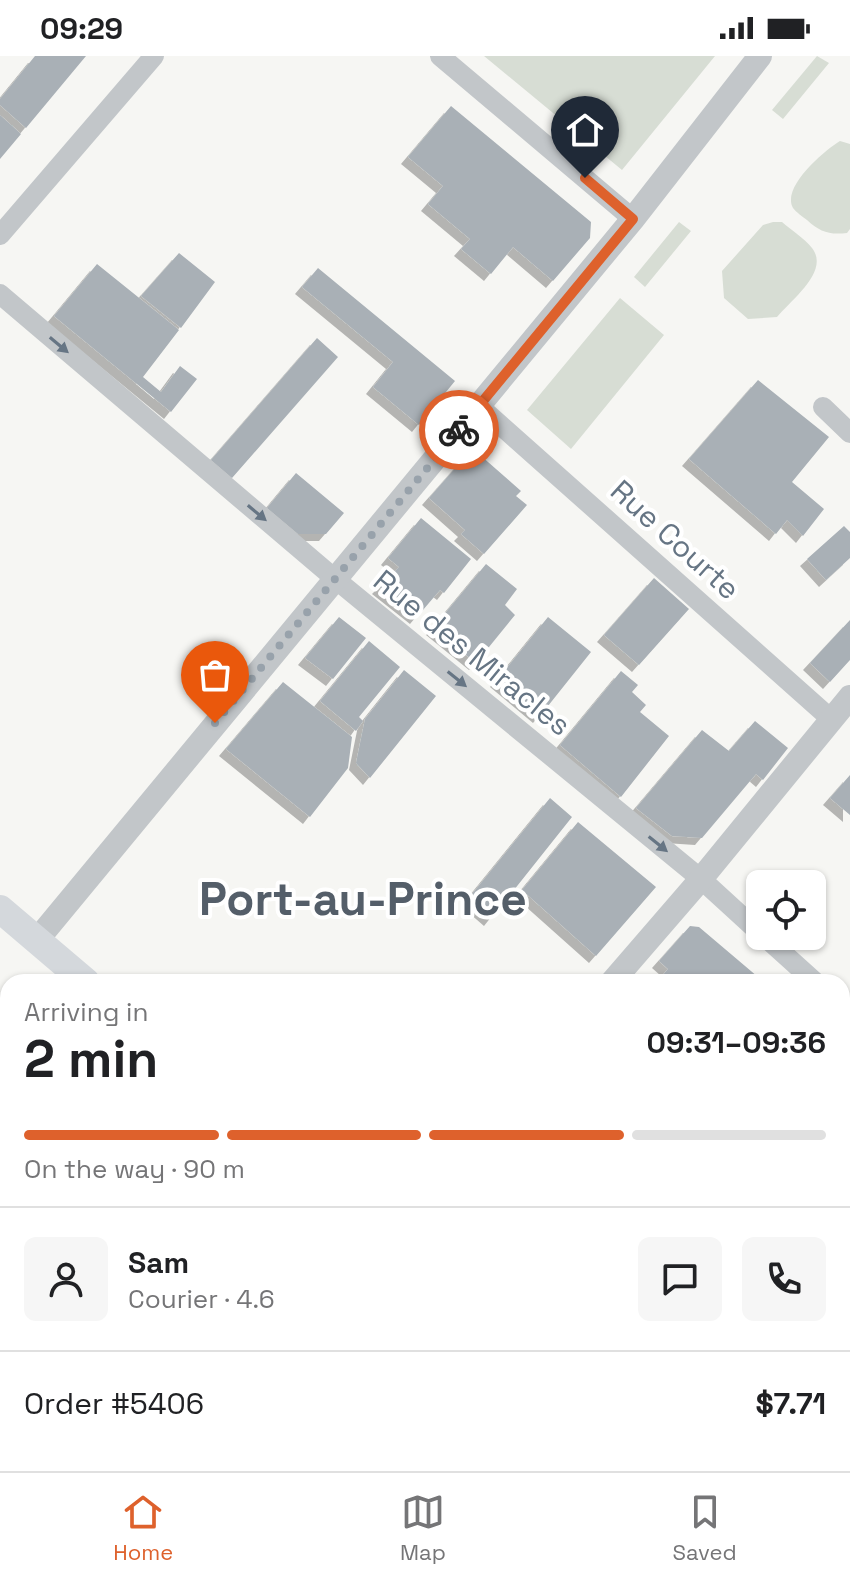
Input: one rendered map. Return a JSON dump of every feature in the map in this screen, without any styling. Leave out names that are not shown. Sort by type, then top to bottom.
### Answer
[{"type":"main road","points":[[0,909],[75,974]]},
{"type":"street","points":[[0,235],[154,56]]},
{"type":"street","points":[[440,56],[633,219]]},
{"type":"street","points":[[37,940],[633,219],[760,56]]},
{"type":"street","name":"Rue des Miracles","points":[[0,294],[334,578],[701,879],[746,920]]},
{"type":"street","name":"Rue Courte","points":[[479,406],[831,719]]},
{"type":"street","points":[[823,407],[850,433]]},
{"type":"street","points":[[619,974],[850,697]]},
{"type":"street","name":"Rue des Miracles","points":[[780,950],[806,974]]},
{"type":"shaded area","points":[[484,56],[715,56],[622,170]]},
{"type":"shaded area","points":[[817,56],[829,63],[783,119],[772,110]]},
{"type":"shaded area","points":[[840,141],[850,144],[850,229],[847,233],[835,234],[812,224],[793,208],[791,199],[806,170]]},
{"type":"shaded area","points":[[679,222],[691,231],[645,287],[634,277]]},
{"type":"shaded area","points":[[782,222],[809,244],[816,257],[816,266],[807,284],[777,317],[748,319],[724,298],[722,271],[763,225]]},
{"type":"shaded area","points":[[620,298],[664,335],[571,449],[527,410]]},
{"type":"building","points":[[35,56],[86,56],[26,128],[0,105],[0,99]]},
{"type":"building","points":[[451,106],[591,222],[590,238],[553,281],[513,247],[491,274],[461,249],[470,239],[428,204],[443,186],[408,157]]},
{"type":"building","points":[[0,115],[21,134],[0,159]]},
{"type":"building","points":[[179,253],[215,282],[181,328],[141,296]]},
{"type":"building","points":[[97,264],[179,330],[143,377],[161,392],[180,366],[197,379],[171,412],[54,316]]},
{"type":"building","points":[[318,268],[455,381],[419,425],[373,387],[393,362],[302,287]]},
{"type":"building","points":[[317,338],[338,357],[232,478],[211,460]]},
{"type":"building","points":[[758,380],[829,437],[792,482],[824,509],[803,536],[787,520],[776,534],[689,459]]},
{"type":"building","points":[[480,455],[521,491],[516,496],[527,505],[484,554],[461,534],[465,530],[429,498],[466,456],[474,462]]},
{"type":"building","points":[[296,473],[344,513],[326,534],[298,534],[267,508]]},
{"type":"building","points":[[421,518],[471,559],[444,593],[440,590],[417,617],[379,587],[399,567],[388,558]]},
{"type":"building","points":[[844,526],[850,532],[850,558],[826,580],[807,559]]},
{"type":"building","points":[[486,564],[517,589],[505,605],[515,615],[476,663],[433,628]]},
{"type":"building","points":[[654,578],[689,609],[639,665],[604,635]]},
{"type":"building","points":[[339,617],[366,638],[333,679],[305,658]]},
{"type":"building","points":[[548,617],[591,652],[540,716],[497,680]]},
{"type":"building","points":[[850,620],[850,660],[830,682],[810,663]]},
{"type":"building","points":[[369,641],[400,667],[359,717],[363,721],[356,731],[320,701]]},
{"type":"building","points":[[404,670],[436,696],[370,778],[356,763],[365,719]]},
{"type":"building","points":[[621,671],[638,685],[632,692],[646,705],[640,712],[669,736],[621,797],[560,745]]},
{"type":"building","points":[[283,682],[352,737],[348,768],[310,817],[226,749]]},
{"type":"building","points":[[755,721],[788,748],[763,780],[756,774],[702,838],[672,836],[636,808],[702,730],[729,751]]},
{"type":"building","points":[[850,775],[850,815],[830,798]]},
{"type":"building","points":[[550,798],[572,817],[491,919],[468,899]]},
{"type":"building","points":[[578,822],[656,887],[596,956],[522,890]]},
{"type":"building","points":[[690,926],[699,927],[754,974],[664,974],[668,969],[659,961]]},
{"type":"way so far","points":[[215,723],[459,430]]},
{"type":"district","name":"Port-au-Prince","points":[[363,899]]},
{"type":"route","points":[[459,430],[633,219],[585,178]]}]
